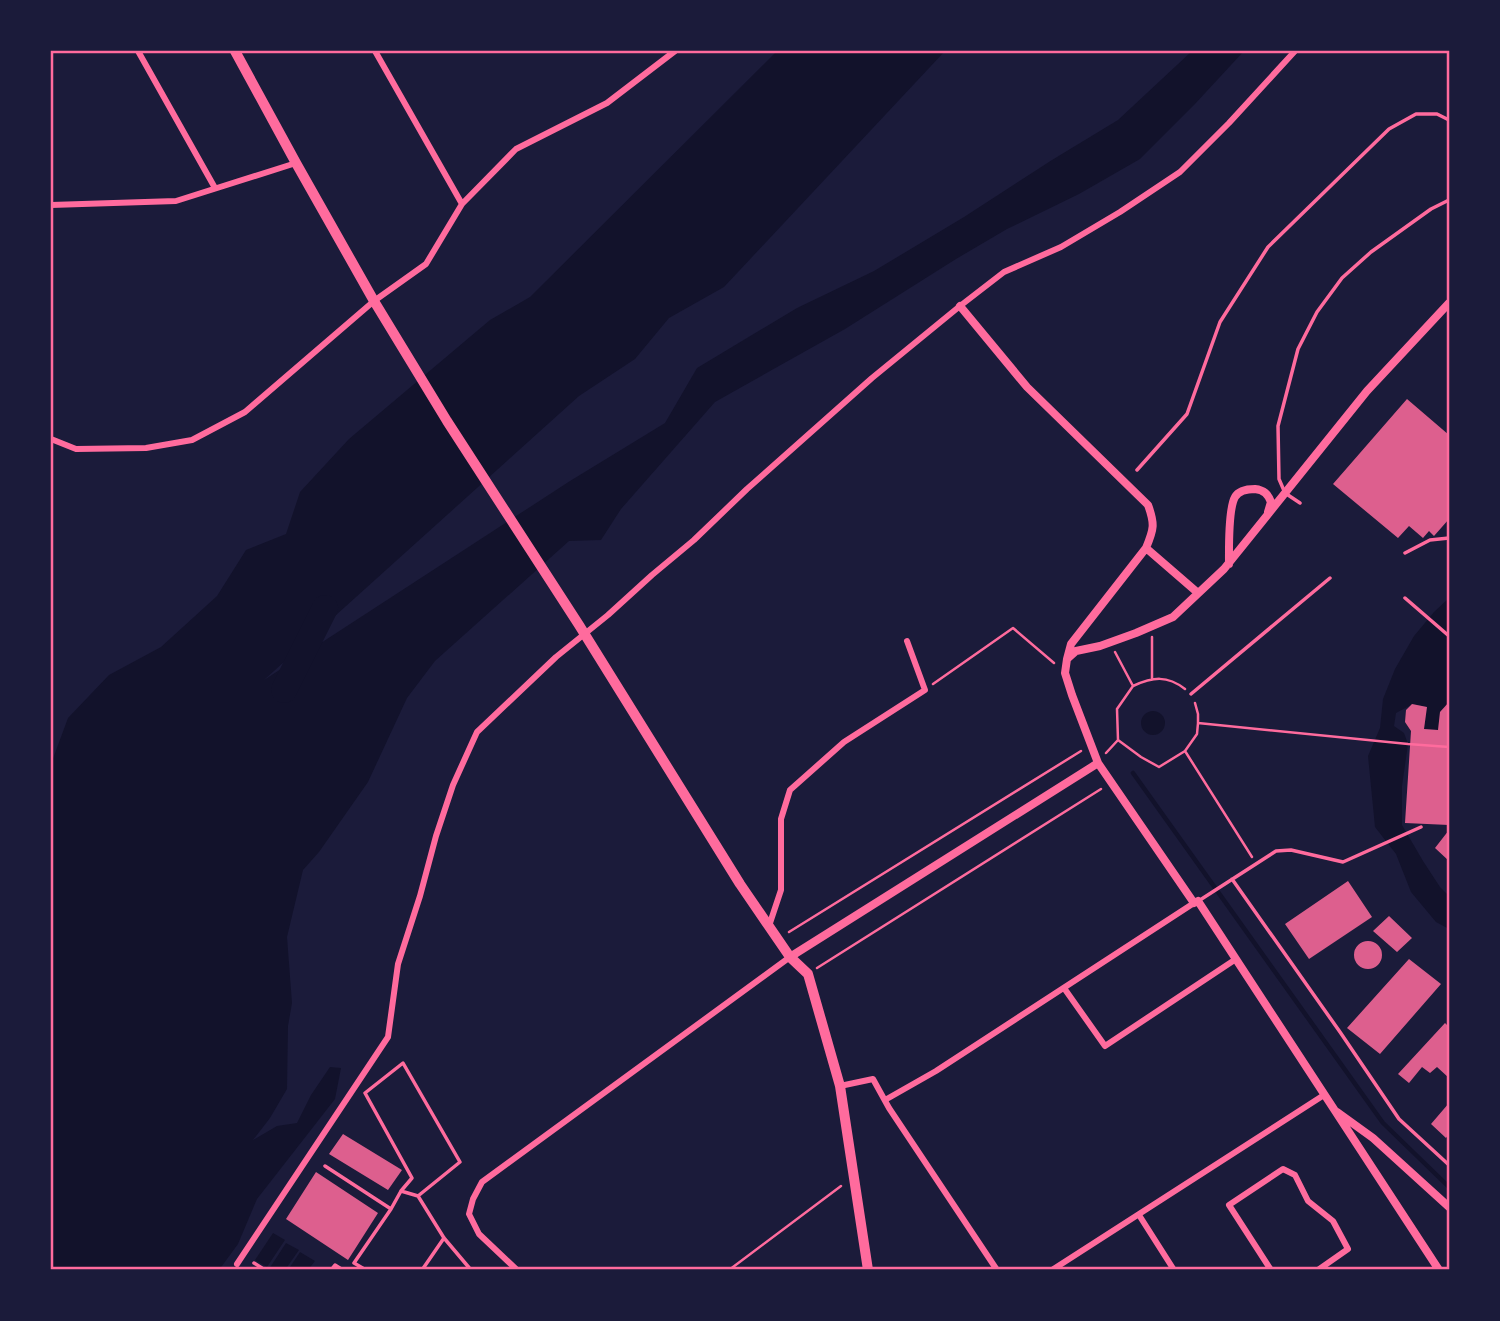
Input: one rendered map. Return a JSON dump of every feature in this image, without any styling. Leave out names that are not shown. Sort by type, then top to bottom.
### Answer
[{"type":"main road","points":[[235,51],[374,301],[447,421],[582,630],[740,884],[790,957],[808,974],[839,1086],[868,1270]]},
{"type":"street","points":[[138,51],[215,188]]},
{"type":"street","points":[[375,51],[462,204]]},
{"type":"street","points":[[51,439],[76,449],[146,449],[192,440],[245,412],[374,301],[426,264],[462,204],[516,149],[607,103],[675,51]]},
{"type":"street","points":[[237,1264],[388,1037],[398,964],[453,785],[477,732],[582,630],[694,540],[872,378],[960,306],[1004,272],[1061,247],[1180,172],[1295,51]]},
{"type":"street","points":[[51,205],[176,201],[296,163]]},
{"type":"street","points":[[1067,659],[1076,651],[1100,646],[1173,617],[1229,564],[1367,391],[1449,303]]},
{"type":"street","points":[[960,306],[1027,387],[1148,505],[1154,531],[1146,548],[1071,643],[1067,659],[1065,673],[1091,745],[1098,763],[1236,959],[1439,1270]]},
{"type":"street","points":[[1229,564],[1231,515],[1235,497],[1240,491],[1247,489],[1268,494],[1271,502],[1266,518]]},
{"type":"street","points":[[1146,548],[1198,593]]},
{"type":"street","points":[[769,926],[782,890],[781,819],[790,790],[844,742],[925,690],[907,641]]},
{"type":"street","points":[[517,1270],[479,1234],[468,1214],[482,1182],[790,957],[1098,763]]},
{"type":"street","points":[[884,1100],[936,1071],[1196,902]]},
{"type":"street","points":[[1064,988],[1105,1046],[1236,959]]},
{"type":"street","points":[[839,1086],[873,1079],[884,1100],[997,1270]]},
{"type":"street","points":[[1052,1270],[1324,1095]]},
{"type":"street","points":[[1332,1108],[1373,1138],[1449,1207]]},
{"type":"street","points":[[1271,1270],[1229,1205],[1283,1169],[1295,1175],[1308,1201],[1333,1221],[1348,1249],[1318,1270]]},
{"type":"street","points":[[1139,1215],[1174,1270]]},
{"type":"lane","points":[[1137,470],[1187,414],[1220,322],[1268,247],[1390,129],[1416,114],[1437,114],[1449,120]]},
{"type":"lane","points":[[1300,503],[1285,494],[1279,478],[1278,426],[1298,349],[1317,312],[1342,278],[1371,252],[1431,209],[1449,200]]},
{"type":"lane","points":[[1405,553],[1430,540],[1449,538]]},
{"type":"lane","points":[[1191,694],[1330,578]]},
{"type":"lane","points":[[1405,598],[1449,636]]},
{"type":"lane","points":[[1196,902],[1276,851],[1291,850],[1343,862],[1421,827]]},
{"type":"lane","points":[[1232,879],[1399,1119],[1449,1165]]},
{"type":"lane","points":[[331,1270],[335,1265],[346,1270],[354,1263],[412,1178],[365,1093],[403,1063],[460,1162],[418,1196]]},
{"type":"lane","points":[[325,1166],[391,1209]]},
{"type":"lane","points":[[401,1191],[418,1196],[444,1238],[471,1270]]},
{"type":"lane","points":[[422,1270],[444,1238]]},
{"type":"lane","points":[[254,1263],[265,1270]]},
{"type":"lane","points":[[354,1263],[366,1270]]},
{"type":"path","points":[[1152,626],[1152,679]]},
{"type":"path","points":[[925,690],[1013,628],[1065,673]]},
{"type":"path","points":[[1115,652],[1133,686]]},
{"type":"path","points":[[1098,763],[1118,740],[1117,709],[1133,686],[1152,679],[1171,680],[1191,694],[1198,714],[1197,734],[1185,751],[1159,767],[1118,740]]},
{"type":"path","points":[[1198,723],[1449,747]]},
{"type":"path","points":[[778,939],[1091,745]]},
{"type":"path","points":[[1185,751],[1256,864]]},
{"type":"path","points":[[808,974],[1111,782]]},
{"type":"path","points":[[729,1270],[854,1177]]},
{"type":"shaded area","points":[[777,51],[945,51],[724,287],[669,318],[635,359],[579,396],[264,680],[570,481],[665,423],[697,368],[797,308],[874,271],[1118,120],[1192,51],[1244,51],[1140,159],[1079,194],[1007,229],[845,329],[715,402],[621,509],[601,540],[569,541],[435,661],[407,698],[368,782],[319,852],[303,870],[287,937],[292,1003],[288,1026],[287,1089],[253,1140],[277,1126],[297,1123],[311,1095],[330,1067],[341,1068],[335,1099],[257,1199],[238,1244],[219,1270],[51,1270],[51,764],[68,718],[109,675],[161,647],[217,596],[246,550],[286,534],[300,492],[349,439],[490,320],[530,297]]},
{"type":"shaded area","points":[[1449,598],[1449,702],[1440,712],[1438,730],[1424,729],[1427,707],[1413,704],[1396,713],[1394,726],[1404,733],[1408,744],[1402,786],[1402,825],[1440,887],[1449,896],[1449,929],[1436,922],[1411,892],[1396,854],[1375,827],[1368,756],[1380,728],[1383,699],[1395,669],[1414,636]]},
{"type":"shaded area","points":[[1153,711],[1164,718],[1165,723],[1158,734],[1153,735],[1142,728],[1141,723],[1148,712]]},
{"type":"shaded area","points":[[273,1233],[285,1240],[267,1267],[255,1260]]},
{"type":"shaded area","points":[[286,1243],[299,1250],[285,1270],[269,1269]]},
{"type":"shaded area","points":[[300,1252],[315,1261],[308,1270],[288,1270]]},
{"type":"building","points":[[1407,399],[1449,435],[1449,519],[1434,536],[1429,531],[1423,538],[1409,526],[1398,538],[1333,484]]},
{"type":"building","points":[[1449,702],[1449,825],[1405,823],[1411,731],[1405,722],[1406,710],[1412,704],[1427,707],[1424,729],[1438,730],[1440,712]]},
{"type":"building","points":[[1449,830],[1449,861],[1435,848]]},
{"type":"building","points":[[1348,881],[1372,917],[1309,959],[1285,924]]},
{"type":"building","points":[[1389,916],[1412,938],[1397,952],[1373,931]]},
{"type":"building","points":[[1368,941],[1378,945],[1382,955],[1378,965],[1368,969],[1358,965],[1354,955],[1358,945]]},
{"type":"building","points":[[1409,959],[1441,984],[1380,1054],[1347,1028]]},
{"type":"building","points":[[1445,1023],[1449,1027],[1449,1078],[1437,1067],[1430,1073],[1422,1067],[1409,1083],[1398,1074]]},
{"type":"building","points":[[1449,1103],[1449,1134],[1446,1138],[1431,1124]]},
{"type":"building","points":[[343,1134],[402,1170],[388,1190],[329,1154]]},
{"type":"building","points":[[316,1172],[378,1213],[348,1260],[286,1219]]},
{"type":"waterway","points":[[284,690],[325,608]]},
{"type":"waterway","points":[[1133,773],[1383,1123],[1449,1187]]}]
